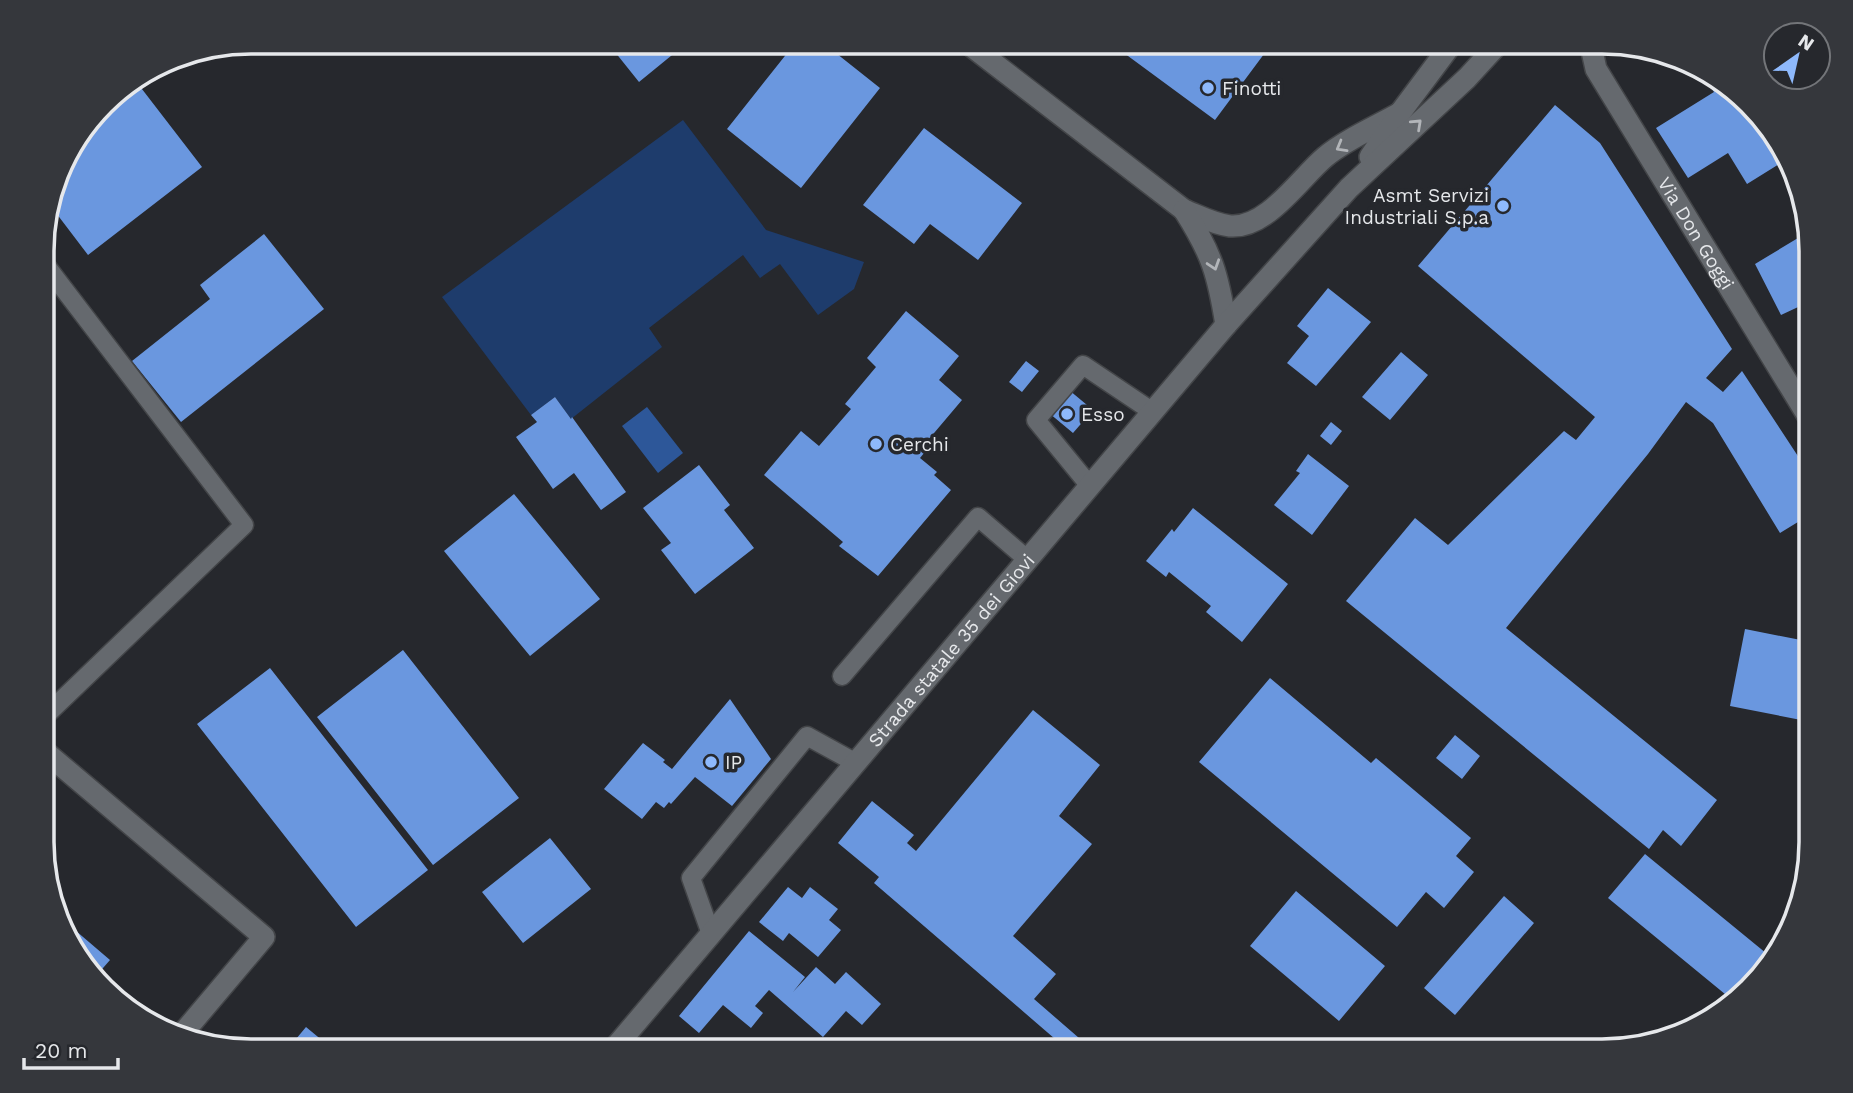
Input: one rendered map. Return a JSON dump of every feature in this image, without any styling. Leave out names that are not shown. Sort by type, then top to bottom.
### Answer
[{"type":"main road","points":[[981,54],[1184,210],[1217,223],[1234,226],[1249,223],[1277,205],[1326,156],[1400,113]]},
{"type":"main road","name":"Strada statale 35 dei Giovi","points":[[1349,188],[1444,54]]},
{"type":"main road","name":"Strada statale 35 dei Giovi","points":[[622,1039],[1226,326],[1349,188],[1467,78],[1489,54]]},
{"type":"main road","name":"Via Don Goggi","points":[[1593,54],[1596,69],[1798,400]]},
{"type":"main road","points":[[1184,210],[1206,244],[1214,263],[1226,326]]},
{"type":"main road","points":[[54,759],[264,937],[187,1028]]},
{"type":"lane","points":[[54,276],[244,525],[54,707]]},
{"type":"lane","points":[[1090,486],[1037,420],[1083,365],[1153,412]]},
{"type":"lane","points":[[842,676],[978,517],[1028,560]]},
{"type":"lane","points":[[711,933],[691,878],[807,736],[856,762]]},
{"type":"shaded area","points":[[683,120],[766,230],[864,262],[854,289],[818,315],[780,264],[760,278],[743,255],[649,328],[662,347],[571,419],[555,397],[531,415],[442,297]]},
{"type":"shaded area","points":[[647,407],[683,453],[658,473],[622,426]]},
{"type":"building","points":[[617,54],[673,54],[639,82]]},
{"type":"building","points":[[786,54],[837,54],[880,88],[801,188],[727,129]]},
{"type":"building","points":[[1125,54],[1264,54],[1215,120]]},
{"type":"building","points":[[141,88],[202,167],[88,255],[58,215],[61,200],[69,176],[87,142],[103,121]]},
{"type":"building","points":[[1712,88],[1741,112],[1758,131],[1778,165],[1747,184],[1728,153],[1688,178],[1656,128],[1714,92]]},
{"type":"building","points":[[1555,105],[1600,143],[1732,349],[1706,378],[1723,392],[1742,371],[1798,456],[1798,522],[1780,533],[1713,423],[1686,402],[1648,454],[1506,628],[1717,800],[1681,846],[1663,830],[1649,849],[1346,601],[1415,518],[1448,545],[1564,431],[1576,440],[1595,417],[1418,266]]},
{"type":"building","points":[[924,128],[1022,203],[978,260],[930,224],[914,244],[863,205]]},
{"type":"building","points":[[264,234],[324,309],[181,422],[132,361],[210,299],[200,285]]},
{"type":"building","points":[[1798,238],[1798,307],[1781,315],[1755,264]]},
{"type":"building","points":[[1328,288],[1371,322],[1316,386],[1287,363],[1309,336],[1297,326]]},
{"type":"building","name":"Cerchi","points":[[906,311],[959,356],[939,380],[962,400],[929,439],[933,442],[920,458],[937,472],[934,475],[951,490],[878,576],[839,546],[843,542],[764,475],[801,431],[819,446],[851,409],[845,404],[876,367],[867,358]]},
{"type":"building","points":[[1401,352],[1428,375],[1390,420],[1362,397]]},
{"type":"building","points":[[1026,361],[1039,371],[1022,392],[1009,382]]},
{"type":"building","points":[[1069,390],[1093,410],[1073,433],[1049,413]]},
{"type":"building","points":[[555,397],[626,492],[601,510],[574,473],[553,489],[516,437],[537,422],[531,415]]},
{"type":"building","points":[[1331,422],[1342,431],[1331,445],[1320,436]]},
{"type":"building","points":[[1308,454],[1349,486],[1312,535],[1274,505],[1300,473],[1296,471]]},
{"type":"building","points":[[699,465],[730,505],[724,510],[754,548],[695,594],[661,550],[671,543],[643,508]]},
{"type":"building","points":[[514,494],[600,599],[530,656],[444,551]]},
{"type":"building","points":[[1193,508],[1288,584],[1242,642],[1206,612],[1211,606],[1169,572],[1166,577],[1146,561]]},
{"type":"building","points":[[1745,629],[1798,639],[1798,719],[1730,706]]},
{"type":"building","points":[[403,650],[519,798],[433,865],[317,717]]},
{"type":"building","points":[[270,668],[428,870],[356,927],[197,724]]},
{"type":"building","points":[[1270,678],[1371,763],[1376,758],[1471,838],[1456,856],[1474,872],[1444,908],[1426,892],[1397,927],[1199,762]]},
{"type":"building","points":[[730,699],[771,759],[732,806],[695,777],[671,804],[669,802],[664,808],[656,802],[642,819],[604,789],[643,743],[672,769]]},
{"type":"building","points":[[1033,710],[1100,765],[1059,816],[1092,844],[1013,936],[1056,974],[1034,999],[1079,1038],[1054,1038],[874,883],[879,877],[838,843],[872,801],[914,835],[907,843],[916,851]]},
{"type":"building","points":[[1455,735],[1480,756],[1462,779],[1436,758]]},
{"type":"building","points":[[550,838],[591,889],[523,943],[482,892]]},
{"type":"building","points":[[1645,854],[1764,952],[1741,981],[1726,995],[1608,898]]},
{"type":"building","points":[[788,887],[802,898],[810,887],[838,909],[829,920],[841,930],[818,957],[789,933],[783,941],[759,922]]},
{"type":"building","points":[[1296,891],[1385,966],[1339,1021],[1250,946]]},
{"type":"building","points":[[1504,896],[1534,923],[1455,1015],[1424,988]]},
{"type":"building","points":[[76,931],[110,960],[101,970]]},
{"type":"building","points":[[749,931],[805,977],[793,992],[816,967],[835,984],[846,972],[881,1004],[862,1025],[846,1011],[823,1037],[769,990],[755,1006],[763,1013],[751,1028],[723,1005],[699,1033],[679,1016]]},
{"type":"building","points":[[306,1027],[320,1039],[296,1039]]},
{"type":"place","name":"Finotti","points":[[1208,88]]},
{"type":"place","name":"Asmt Servizi Industriali S.p.a","points":[[1503,206]]},
{"type":"place","name":"Esso","points":[[1067,414]]},
{"type":"place","name":"Cerchi","points":[[876,444]]},
{"type":"place","name":"IP","points":[[711,762]]}]
